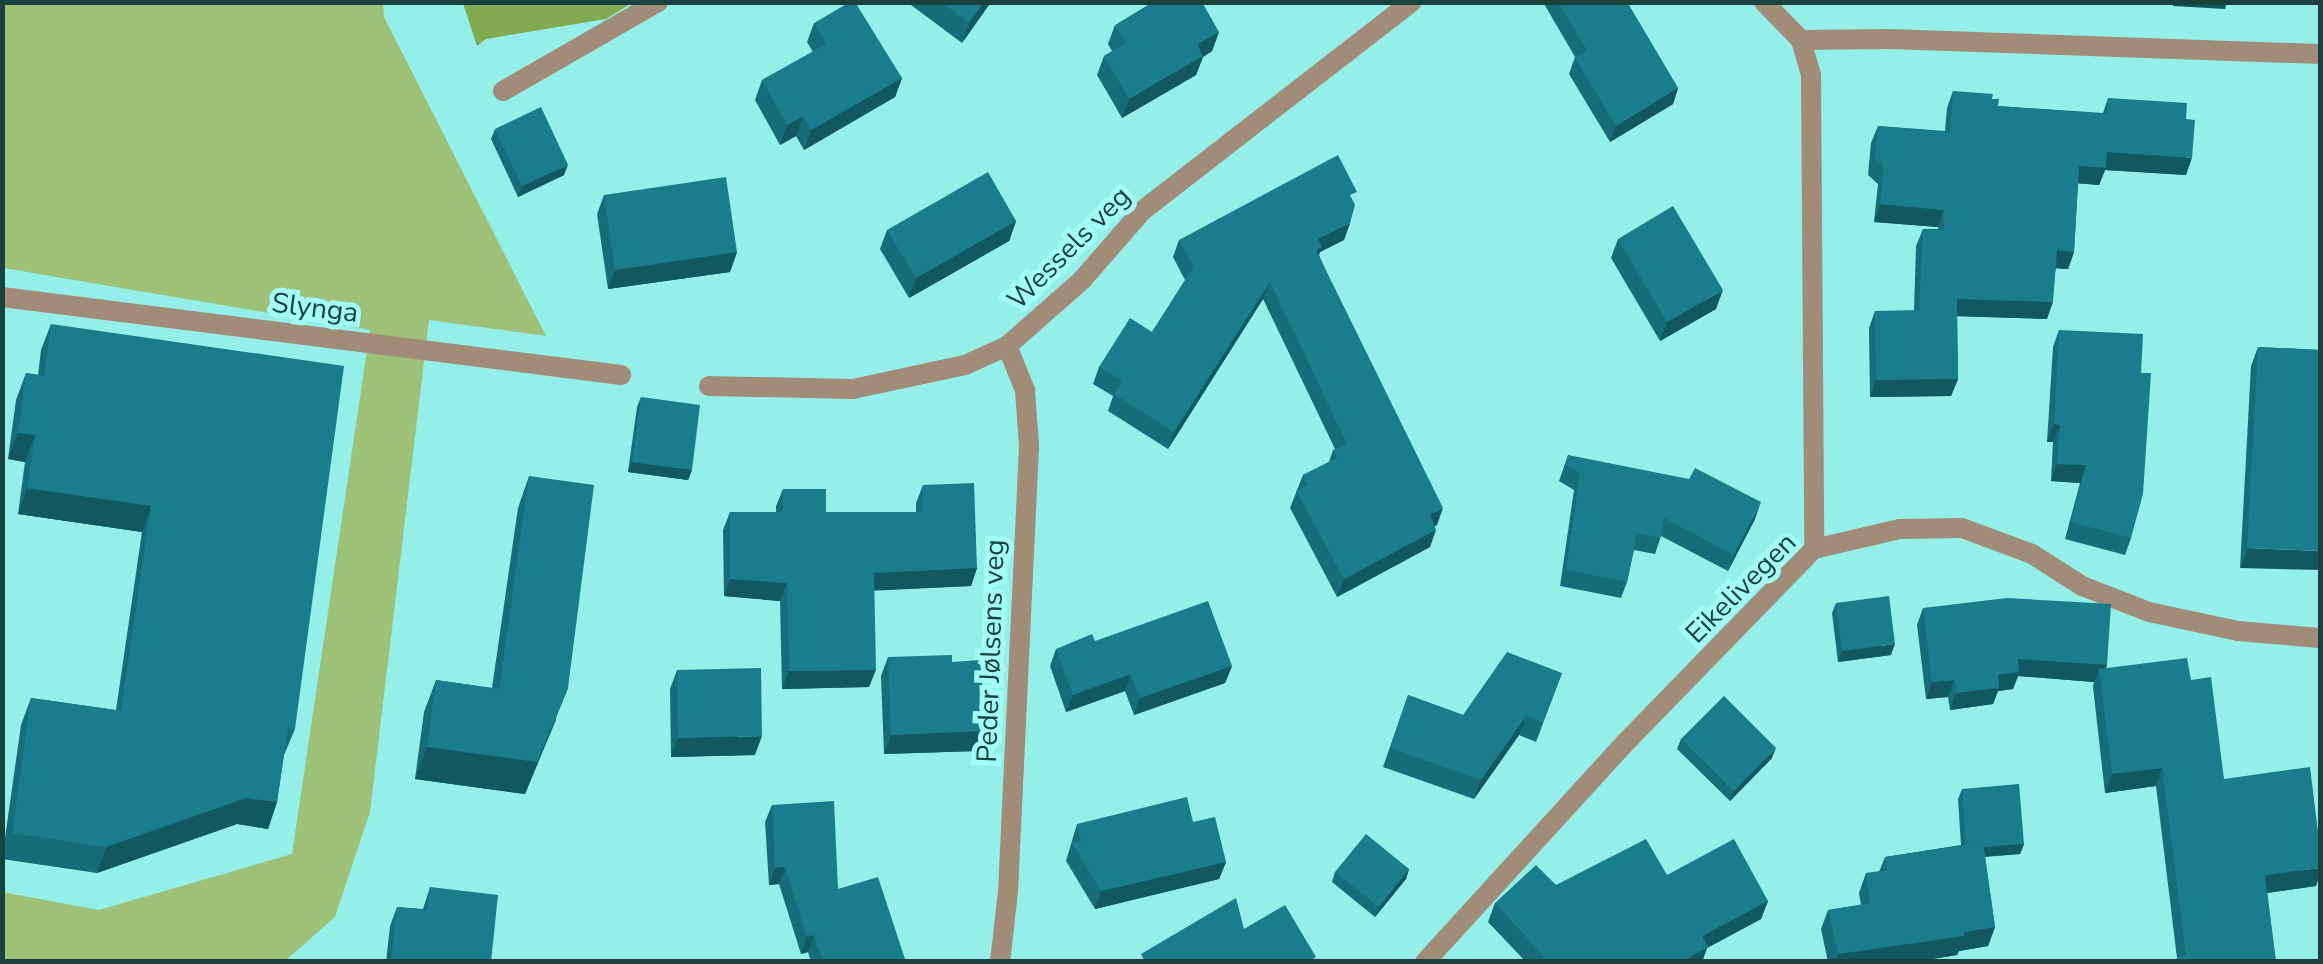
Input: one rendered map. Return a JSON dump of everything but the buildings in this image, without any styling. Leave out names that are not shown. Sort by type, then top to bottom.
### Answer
[{"type":"street","points":[[503,91],[658,2]]},
{"type":"street","name":"Wessels veg","points":[[709,386],[853,389],[965,365],[1008,346],[1082,280],[1142,211],[1411,2]]},
{"type":"street","points":[[1764,2],[1801,40],[1810,74],[1814,549]]},
{"type":"street","points":[[1801,40],[1890,39],[2320,54]]},
{"type":"street","name":"Slynga","points":[[2,297],[621,375]]},
{"type":"street","name":"Peder Jølsens veg","points":[[1000,962],[1008,892],[1029,445],[1026,390],[1008,346]]},
{"type":"street","name":"Eikelivegen","points":[[1425,962],[1627,741],[1814,549],[1900,529],[1962,528],[2032,554],[2082,586],[2149,612],[2238,632],[2320,638]]},
{"type":"green space","points":[[463,2],[632,3],[606,19],[486,39],[477,46]]},
{"type":"green space","points":[[3,3],[383,3],[384,17],[546,336],[429,320],[370,812],[335,917],[285,961],[3,961],[2,892],[99,910],[292,854],[370,330],[3,268]]}]
